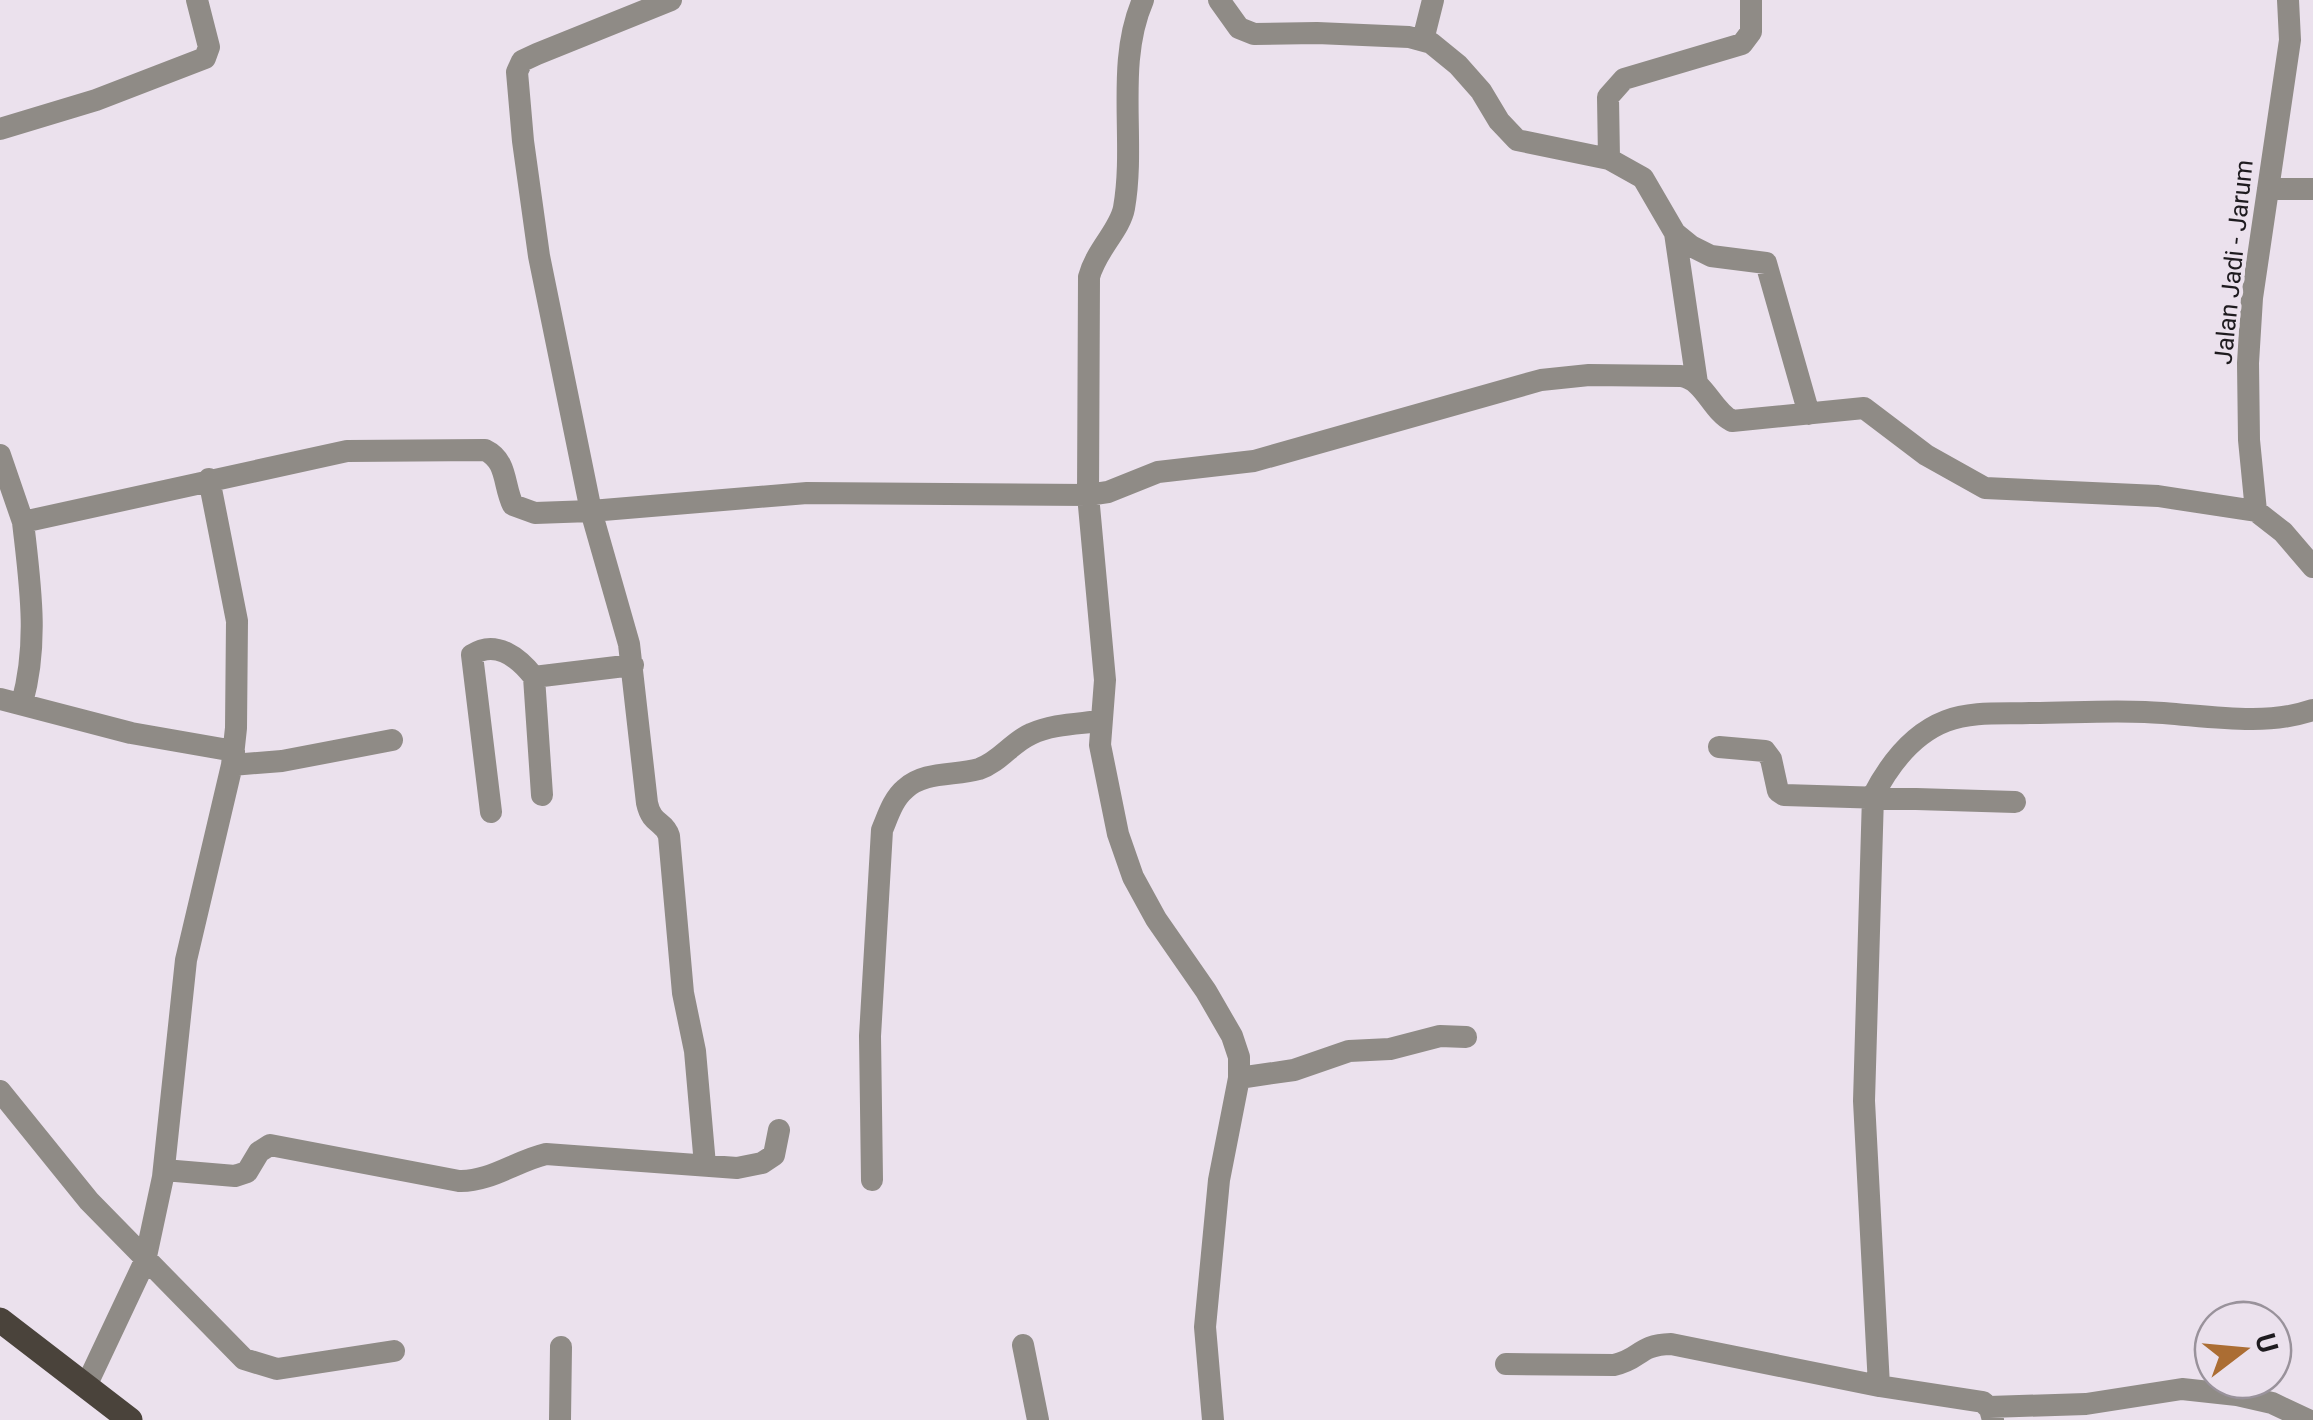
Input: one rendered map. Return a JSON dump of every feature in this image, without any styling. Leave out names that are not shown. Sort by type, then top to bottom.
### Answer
[{"type":"main road","points":[[0,1320],[130,1420]]},
{"type":"street","points":[[0,129],[96,100],[205,58],[209,47],[197,0]]},
{"type":"street","points":[[671,0],[536,54],[522,61],[517,72],[540,256],[591,511],[633,664],[649,814],[669,836],[683,994],[694,1051],[705,1165]]},
{"type":"street","points":[[1143,0],[1131,36],[1123,212],[1093,260],[1089,276],[1088,495],[1106,680],[1100,745],[1123,854],[1156,919],[1232,1036],[1239,1057],[1239,1078],[1219,1180],[1205,1327],[1213,1420]]},
{"type":"street","points":[[1219,0],[1239,28],[1254,34],[1317,32],[1431,42],[1482,91],[1507,132],[1517,140],[1609,159],[1643,178],[1676,233],[1698,383]]},
{"type":"street","points":[[1423,40],[1432,0]]},
{"type":"street","points":[[1609,159],[1608,98],[1613,88],[1624,79],[1742,44],[1751,32],[1751,0]]},
{"type":"street","name":"Jalan Jadi - Jarum","points":[[2256,511],[2249,440],[2252,298],[2290,40],[2288,0]]},
{"type":"street","points":[[2268,189],[2313,188]]},
{"type":"street","points":[[1676,233],[1711,256],[1766,263],[1810,414]]},
{"type":"street","points":[[23,522],[347,451],[485,450],[498,458],[509,498],[519,509],[535,513],[822,493],[1088,495],[1108,492],[1158,472],[1254,461],[1540,380],[1589,375],[1681,376],[1698,383],[1724,416],[1732,420],[1864,408],[1926,455],[1985,488],[2158,496],[2256,511],[2284,532],[2313,567]]},
{"type":"street","points":[[0,455],[23,522],[34,626],[30,676],[11,701],[233,758],[282,761],[392,740]]},
{"type":"street","points":[[86,1386],[145,1261],[164,1170],[186,960],[233,758],[237,620],[209,479]]},
{"type":"street","points":[[491,812],[472,654],[479,650],[503,650],[534,677],[542,795]]},
{"type":"street","points":[[534,677],[633,664]]},
{"type":"street","points":[[1879,1386],[1864,1101],[1873,796],[1889,766],[1920,735],[1949,720],[1982,714],[2142,712],[2226,718],[2289,716],[2313,710]]},
{"type":"street","points":[[872,1180],[868,1116],[870,1036],[882,830],[892,807],[903,790],[914,783],[931,776],[982,768],[1029,734],[1056,726],[1100,721]]},
{"type":"street","points":[[1719,747],[1766,752],[1778,790],[1784,795],[2015,802]]},
{"type":"street","points":[[1239,1078],[1294,1070],[1349,1051],[1390,1049],[1440,1036],[1466,1037]]},
{"type":"street","points":[[0,1091],[89,1201],[244,1359],[277,1369],[394,1351]]},
{"type":"street","points":[[164,1170],[235,1176],[253,1167],[259,1152],[270,1145],[459,1182],[486,1178],[522,1160],[546,1154],[737,1168],[769,1160],[776,1151],[779,1130]]},
{"type":"street","points":[[1506,1364],[1614,1365],[1625,1363],[1652,1344],[1671,1344],[1879,1386],[1982,1402],[1991,1413],[2182,1390],[2255,1399],[2308,1420]]},
{"type":"street","points":[[1022,1345],[1038,1420]]},
{"type":"street","points":[[560,1420],[562,1347]]}]
